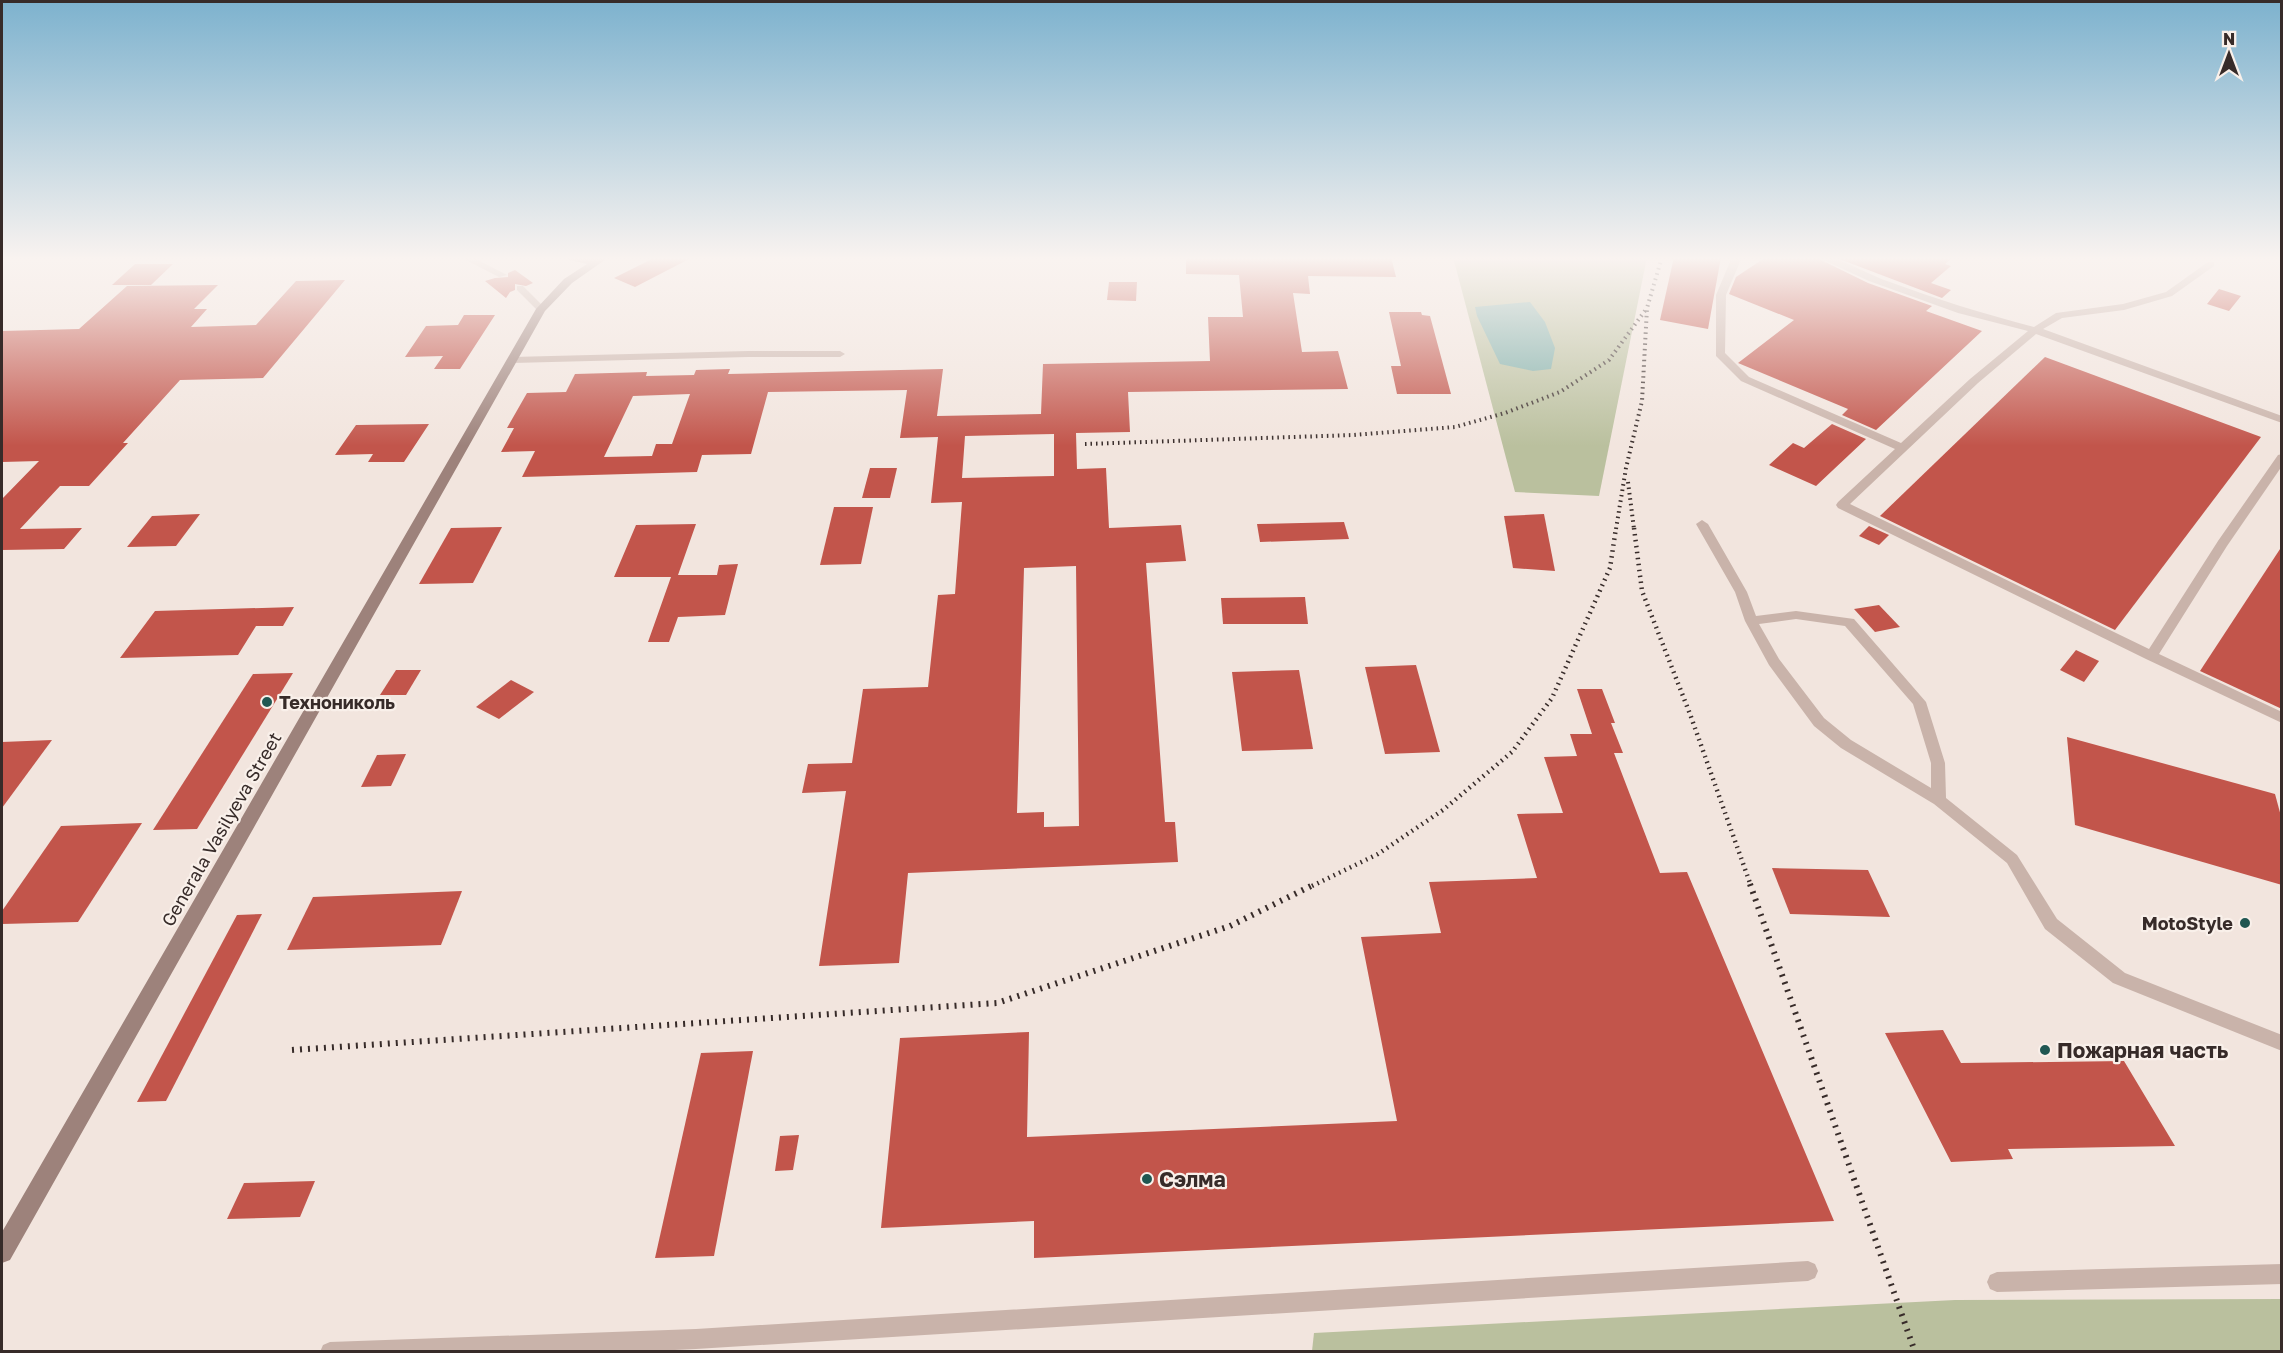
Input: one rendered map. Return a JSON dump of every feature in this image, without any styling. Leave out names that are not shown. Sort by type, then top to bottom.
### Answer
[{"type":"main road","name":"Generala Vasilyeva Street","points":[[2,1252],[535,320]]},
{"type":"lane","points":[[1721,320],[1720,354],[1745,379],[1903,448]]},
{"type":"lane","points":[[1997,320],[2035,330],[2282,420]]},
{"type":"lane","points":[[2050,320],[1974,381],[1842,505],[2282,718]]},
{"type":"lane","points":[[512,360],[840,354]]},
{"type":"lane","points":[[2151,656],[2222,544],[2282,457]]},
{"type":"lane","points":[[1702,524],[1741,592],[1751,621],[1774,662],[1819,722],[1846,744],[1939,800],[2012,859],[2051,924],[2119,978],[2282,1043]]},
{"type":"lane","points":[[1751,621],[1796,615],[1849,622],[1919,702],[1938,763],[1939,800]]},
{"type":"lane","points":[[330,1352],[694,1345],[1808,1271]]},
{"type":"lane","points":[[1997,1282],[2282,1275]]},
{"type":"green space","points":[[1470,320],[1634,320],[1599,496],[1515,492]]},
{"type":"green space","points":[[2281,1299],[2281,1351],[1312,1351],[1314,1333],[1955,1300]]},
{"type":"water","points":[[1479,320],[1544,320],[1555,348],[1551,369],[1533,371],[1500,364]]},
{"type":"building","points":[[89,320],[197,320],[191,327],[256,325],[260,320],[311,320],[263,378],[180,380],[123,443],[128,443],[89,486],[60,486],[20,529],[82,528],[64,549],[2,550],[2,499],[39,461],[2,462],[2,331],[79,329]]},
{"type":"building","points":[[461,320],[492,320],[460,369],[434,369],[443,356],[405,357],[426,326],[458,325]]},
{"type":"building","points":[[1208,320],[1297,320],[1302,352],[1338,351],[1348,389],[1128,392],[1130,432],[1076,433],[1077,469],[1106,468],[1109,528],[1181,525],[1186,561],[1146,563],[1165,822],[1175,822],[1178,862],[908,873],[899,963],[819,966],[846,791],[802,793],[808,764],[852,763],[863,689],[928,687],[938,595],[955,594],[962,502],[931,503],[938,437],[900,438],[907,390],[768,392],[751,454],[702,455],[697,472],[522,477],[535,451],[501,452],[514,428],[507,428],[527,393],[566,392],[575,374],[647,372],[646,376],[694,375],[696,370],[730,369],[728,374],[943,369],[937,416],[1041,414],[1043,364],[1210,361]],"holes":[[[690,394],[672,444],[656,444],[652,456],[604,457],[633,396]],[[1054,434],[1054,476],[962,478],[965,436]],[[1076,566],[1079,826],[1044,827],[1044,812],[1017,813],[1024,568]]]},
{"type":"building","points":[[1391,320],[1431,320],[1451,394],[1397,394],[1391,366],[1401,366]]},
{"type":"building","points":[[1661,320],[1710,320],[1708,329]]},
{"type":"building","points":[[1794,320],[1952,320],[1982,331],[1876,430],[1842,415],[1848,409],[1738,363]]},
{"type":"building","points":[[2045,357],[2261,437],[2115,630],[1880,516]]},
{"type":"building","points":[[429,424],[404,462],[368,462],[373,454],[335,455],[356,425]]},
{"type":"building","points":[[1832,424],[1866,439],[1816,486],[1769,465],[1793,443],[1804,448]]},
{"type":"building","points":[[870,468],[897,468],[890,498],[862,498]]},
{"type":"building","points":[[834,507],[873,507],[861,564],[820,565]]},
{"type":"building","points":[[200,514],[176,546],[127,547],[152,516]]},
{"type":"building","points":[[1544,514],[1555,571],[1513,568],[1504,516]]},
{"type":"building","points":[[1344,522],[1349,539],[1260,542],[1257,524]]},
{"type":"building","points":[[696,524],[678,575],[717,575],[719,565],[738,564],[725,615],[678,617],[669,642],[648,642],[671,577],[614,577],[636,525]]},
{"type":"building","points":[[1869,526],[1889,535],[1879,545],[1859,536]]},
{"type":"building","points":[[502,527],[473,583],[419,584],[451,528]]},
{"type":"building","points":[[2282,546],[2282,709],[2200,671]]},
{"type":"building","points":[[1305,597],[1308,624],[1223,624],[1221,598]]},
{"type":"building","points":[[1879,605],[1900,627],[1875,632],[1854,609]]},
{"type":"building","points":[[294,607],[283,626],[256,626],[238,655],[120,658],[155,611]]},
{"type":"building","points":[[2076,650],[2099,661],[2084,682],[2060,670]]},
{"type":"building","points":[[1416,665],[1440,752],[1385,754],[1365,667]]},
{"type":"building","points":[[396,670],[421,670],[406,695],[380,695]]},
{"type":"building","points":[[1299,670],[1313,749],[1242,751],[1232,672]]},
{"type":"building","points":[[293,673],[197,829],[153,830],[253,674]]},
{"type":"building","points":[[511,680],[534,692],[499,719],[476,707]]},
{"type":"building","points":[[1577,689],[1602,689],[1615,723],[1611,723],[1623,753],[1614,753],[1660,873],[1687,872],[1834,1221],[1034,1258],[1034,1221],[881,1228],[900,1038],[1029,1032],[1027,1137],[1397,1121],[1361,937],[1441,933],[1429,882],[1537,878],[1517,814],[1563,813],[1544,757],[1577,756],[1570,734],[1592,734]]},
{"type":"building","points":[[2067,737],[2275,794],[2282,820],[2282,885],[2075,825]]},
{"type":"building","points":[[52,740],[2,808],[2,742]]},
{"type":"building","points":[[406,754],[391,786],[361,787],[377,755]]},
{"type":"building","points":[[142,823],[78,922],[2,924],[2,911],[61,826]]},
{"type":"building","points":[[1772,868],[1868,870],[1890,917],[1790,914]]},
{"type":"building","points":[[462,891],[441,945],[287,950],[313,897]]},
{"type":"building","points":[[262,914],[166,1101],[137,1102],[237,915]]},
{"type":"building","points":[[1943,1030],[1961,1063],[2124,1061],[2175,1146],[2008,1149],[2013,1159],[1951,1162],[1885,1033]]},
{"type":"building","points":[[753,1051],[714,1256],[655,1258],[701,1053]]},
{"type":"building","points":[[799,1135],[793,1170],[775,1171],[780,1136]]},
{"type":"building","points":[[315,1181],[300,1217],[227,1219],[244,1183]]},
{"type":"railway","points":[[1085,444],[1353,435],[1455,427],[1505,413],[1560,392],[1609,360],[1638,320]]},
{"type":"railway","points":[[1616,529],[1626,468],[1642,401],[1646,320]]},
{"type":"railway","points":[[1628,482],[1634,529]]},
{"type":"railway","points":[[1312,886],[1378,854],[1443,810],[1512,752],[1552,698],[1610,568],[1616,528]]},
{"type":"railway","points":[[1634,528],[1642,591],[1690,714],[1751,886]]},
{"type":"railway","points":[[292,1050],[997,1003],[1230,926],[1315,884]]},
{"type":"railway","points":[[1750,884],[1915,1352]]},
{"type":"place","name":"Технониколь","points":[[267,702]]},
{"type":"place","name":"MotoStyle","points":[[2245,923]]},
{"type":"place","name":"Пожарная часть","points":[[2045,1050]]},
{"type":"place","name":"Сэлма","points":[[1147,1179]]}]
